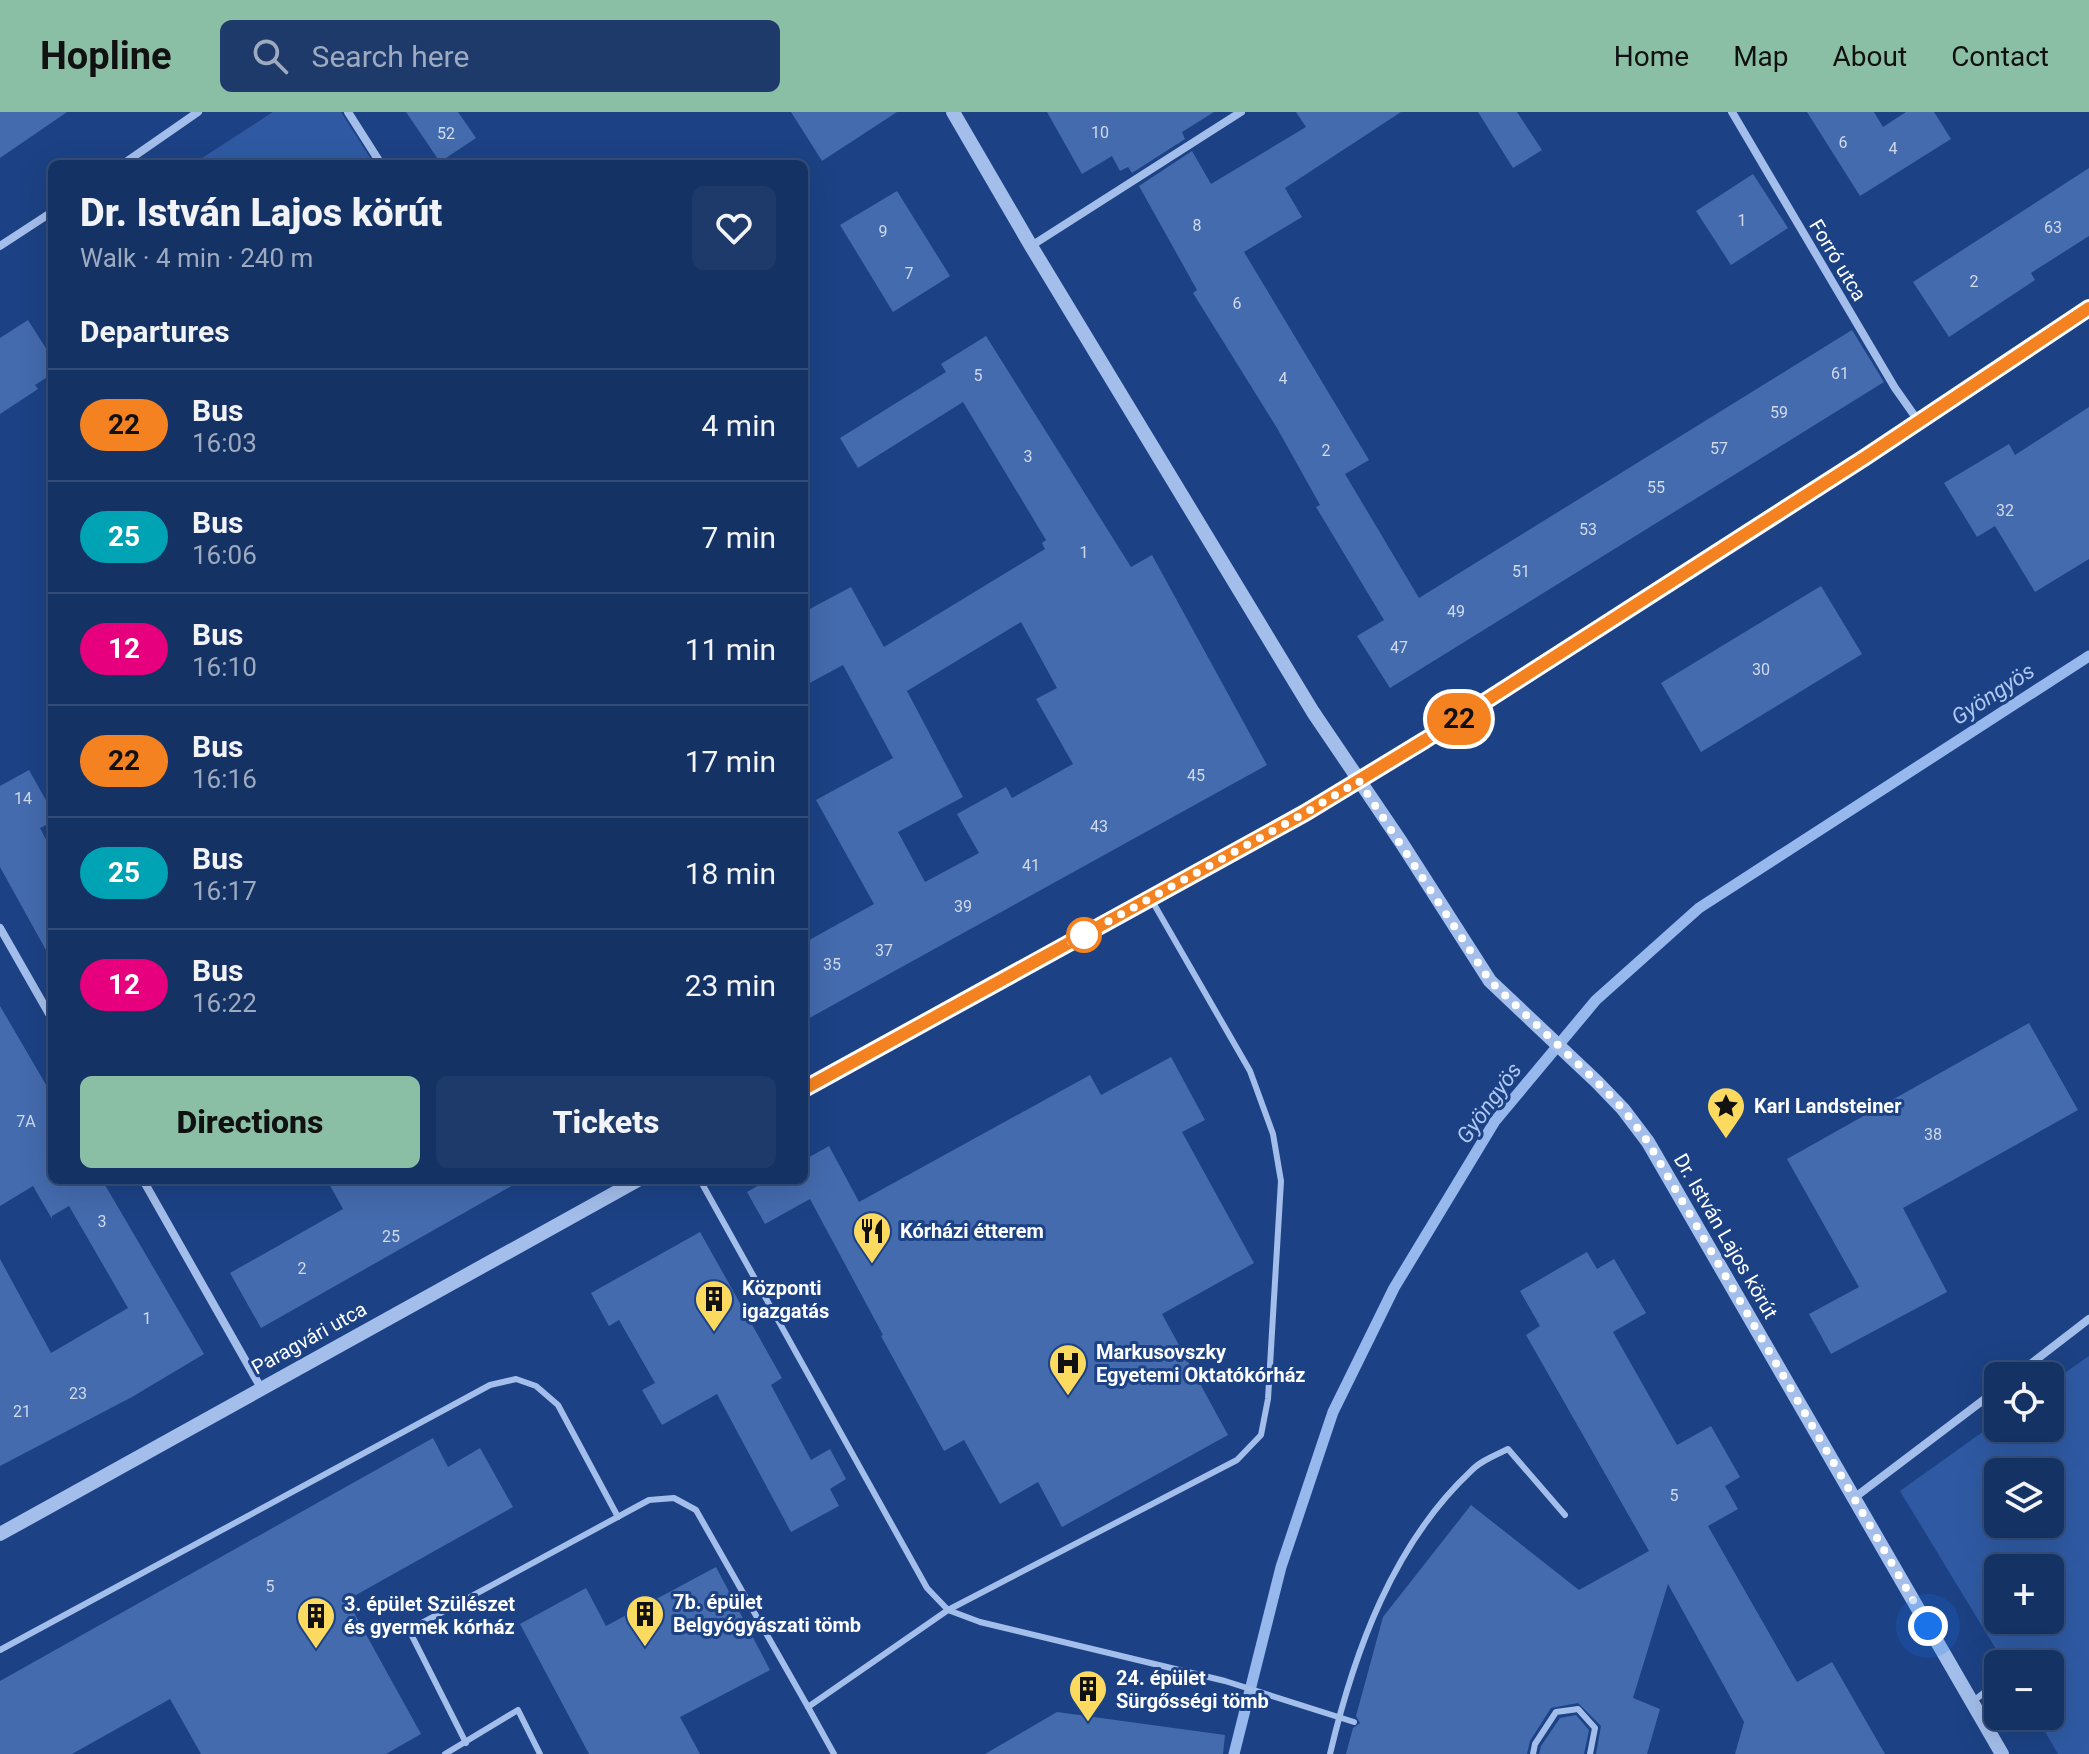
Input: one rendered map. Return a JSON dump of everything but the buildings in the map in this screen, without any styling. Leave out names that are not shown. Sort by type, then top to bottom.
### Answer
[{"type":"street","points":[[129,160],[198,112]]},
{"type":"street","points":[[348,112],[378,160]]},
{"type":"street","name":"Dr. István Lajos körút","points":[[953,112],[1313,712],[1490,981],[1597,1082],[1648,1142],[2002,1754]]},
{"type":"street","points":[[1031,246],[1241,112]]},
{"type":"street","name":"Forró utca","points":[[1732,112],[1895,388],[1919,422]]},
{"type":"street","points":[[0,246],[48,215]]},
{"type":"street","points":[[808,1087],[1359,781],[1919,422],[2089,308]]},
{"type":"street","points":[[0,928],[48,1012]]},
{"type":"street","points":[[145,1184],[261,1388]]},
{"type":"street","name":"Paragvári utca","points":[[0,1534],[631,1184]]},
{"type":"street","points":[[2033,1362],[2089,1319]]},
{"type":"street","points":[[1854,1498],[1984,1400]]},
{"type":"lane","points":[[808,1707],[948,1610],[1237,1460],[1261,1435],[1268,1399],[1281,1181],[1273,1134],[1250,1071],[1151,898]]},
{"type":"lane","points":[[702,1184],[927,1588],[948,1610],[980,1622],[1225,1681],[1354,1722]]},
{"type":"lane","points":[[0,1650],[490,1385],[516,1379],[536,1386],[558,1405],[618,1517]]},
{"type":"lane","points":[[1330,1754],[1339,1716],[1370,1624],[1412,1538],[1472,1469],[1508,1449],[1565,1515]]},
{"type":"lane","points":[[466,1743],[409,1630],[649,1500],[674,1498],[696,1510],[834,1754]]},
{"type":"lane","points":[[1972,1702],[1984,1693]]},
{"type":"lane","points":[[1533,1754],[1535,1744],[1556,1712],[1578,1709],[1595,1728],[1590,1754]]},
{"type":"lane","points":[[445,1754],[518,1710],[540,1754]]},
{"type":"shaded area","points":[[273,112],[341,112],[371,160],[199,160]]},
{"type":"shaded area","points":[[2089,1356],[2089,1754],[2058,1754],[2044,1730],[2064,1730],[2064,1650],[1997,1650],[1987,1634],[2064,1634],[2064,1554],[1984,1554],[1984,1629],[1900,1491],[1984,1431],[1984,1442],[2064,1442],[2064,1373]]},
{"type":"waterway","name":"Gyöngyös","points":[[1234,1754],[1281,1567],[1333,1412],[1394,1288],[1495,1121],[1596,1000],[1699,908],[2089,656]]},
{"type":"bus line","name":"22","points":[[808,1087],[1305,813],[1425,740],[1864,458],[2089,308]]},
{"type":"place","name":"Karl Landsteiner","points":[[1726,1140]]},
{"type":"place","name":"Kórházi étterem","points":[[872,1265]]},
{"type":"place","name":"Központi igazgatás","points":[[714,1333]]},
{"type":"place","name":"Markusovszky Egyetemi Oktatókórház","points":[[1068,1397]]},
{"type":"place","name":"7b. épület Belgyógyászati tömb","points":[[645,1648]]},
{"type":"place","name":"3. épület Szülészet és gyermek kórház","points":[[316,1650]]},
{"type":"place","name":"24. épület Sürgősségi tömb","points":[[1088,1723]]},
{"type":"route","points":[[1084,935],[1071,942],[1359,781],[1490,981],[1597,1082],[1648,1142],[1928,1626]]}]
